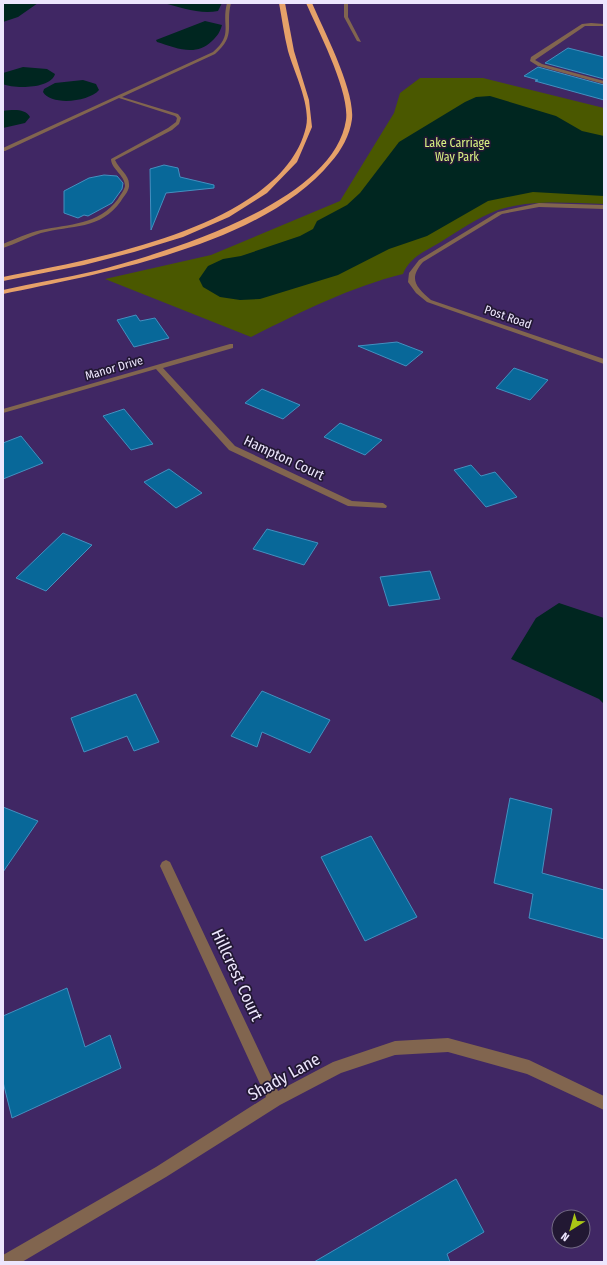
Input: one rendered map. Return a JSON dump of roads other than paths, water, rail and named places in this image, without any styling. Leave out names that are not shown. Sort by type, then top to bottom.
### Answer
[{"type":"highway","points":[[3,279],[105,259],[162,243],[235,210],[262,193],[285,172],[305,143],[310,117],[290,50],[282,3]]},
{"type":"highway","points":[[3,292],[108,270],[209,238],[257,215],[310,181],[329,162],[335,153],[343,138],[349,119],[346,95],[309,3]]},
{"type":"street","points":[[346,3],[346,17],[359,42]]},
{"type":"street","points":[[604,25],[591,24],[572,33],[533,58],[532,61],[540,65],[604,83]]},
{"type":"street","name":"Post Road","points":[[604,208],[539,205],[500,213],[421,261],[412,269],[410,276],[416,291],[435,303],[604,362]]},
{"type":"street","name":"Manor Drive","points":[[3,411],[159,368],[230,346]]},
{"type":"street","name":"Hampton Court","points":[[159,368],[232,448],[351,504],[383,506]]},
{"type":"street","name":"Hillcrest Court","points":[[166,866],[275,1100]]},
{"type":"street","name":"Shady Lane","points":[[7,1262],[161,1172],[275,1100],[338,1067],[395,1048],[448,1045],[529,1067],[604,1103]]},
{"type":"lane","points":[[3,150],[207,56],[221,48],[228,35],[229,3]]},
{"type":"lane","points":[[3,246],[42,232],[92,222],[103,217],[112,209],[125,191],[127,185],[126,179],[114,165],[113,160],[170,129],[178,123],[179,118],[177,115],[119,97]]},
{"type":"park label","name":"Lake Carriage Way Park","points":[[457,150]]}]
